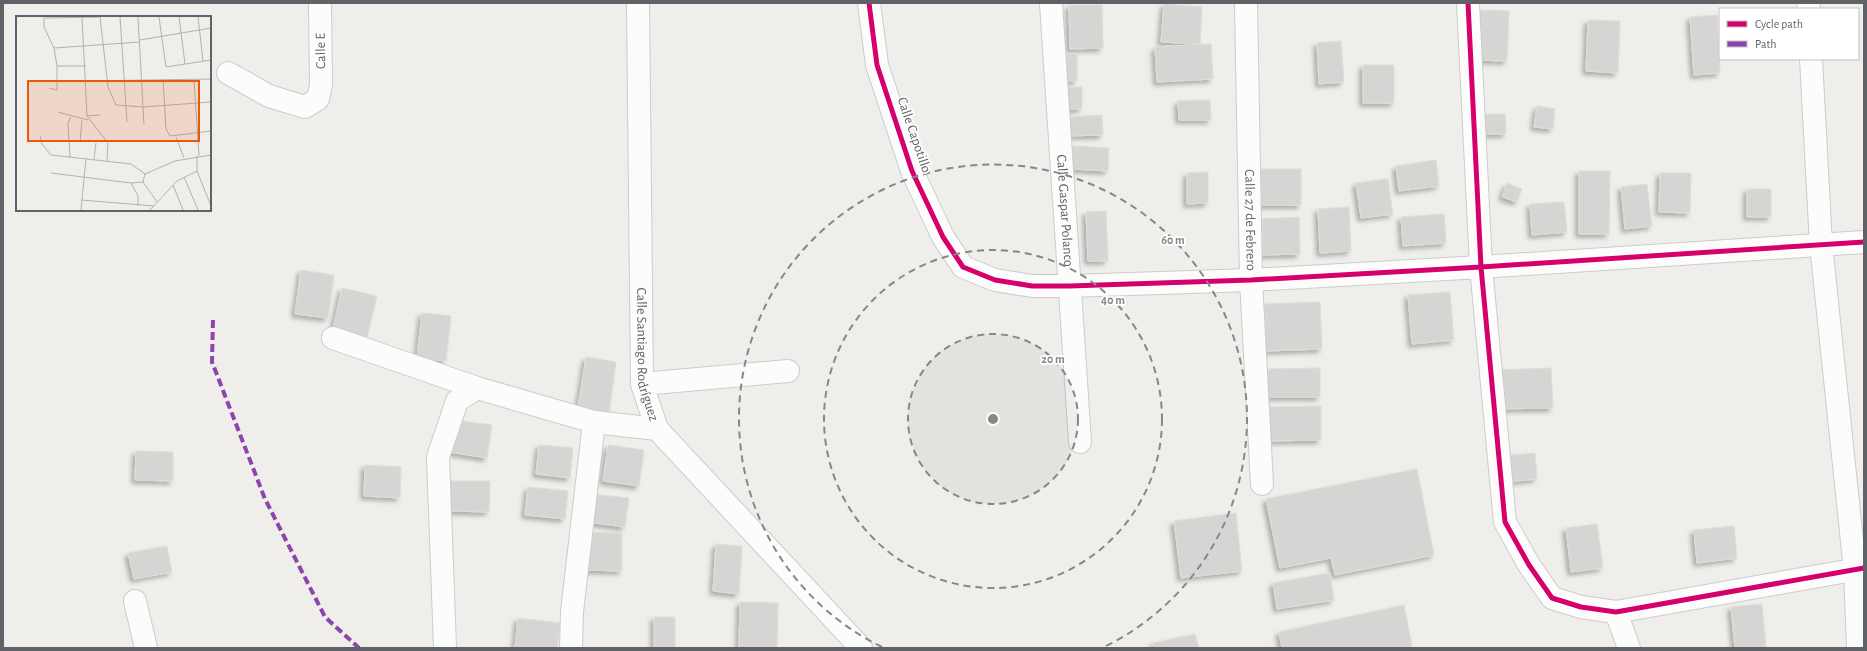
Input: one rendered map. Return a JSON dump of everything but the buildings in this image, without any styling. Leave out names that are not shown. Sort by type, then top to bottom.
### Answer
[{"type":"street","name":"Calle E","points":[[228,73],[269,96],[305,107],[318,99],[322,85],[320,3]]},
{"type":"street","name":"Calle Santiago Rodríguez","points":[[638,3],[642,384],[657,430],[861,648]]},
{"type":"street","name":"Calle Capotillo","points":[[869,3],[877,66],[912,171],[943,237],[963,267],[995,280],[1032,286],[1069,286]]},
{"type":"street","name":"Calle Gaspar Polanco","points":[[1050,3],[1080,442]]},
{"type":"street","name":"Calle 27 de Febrero","points":[[1246,3],[1251,280],[1262,484]]},
{"type":"street","points":[[1468,3],[1481,267],[1505,522],[1529,566],[1552,598],[1581,607],[1616,612],[1859,569]]},
{"type":"street","points":[[1811,60],[1821,245],[1859,569],[1858,648]]},
{"type":"street","points":[[1069,286],[1251,280],[1481,267],[1864,242]]},
{"type":"street","points":[[333,338],[477,388],[594,422],[657,430]]},
{"type":"street","points":[[642,384],[788,371]]},
{"type":"street","points":[[445,648],[438,457],[457,401],[477,388]]},
{"type":"street","points":[[571,648],[572,612],[594,422]]},
{"type":"street","points":[[135,601],[146,648]]},
{"type":"street","points":[[1616,612],[1629,648]]},
{"type":"marked path","points":[[213,320],[212,362],[265,499],[325,617],[359,648]]},
{"type":"cycle path","points":[[869,3],[877,65],[912,171],[943,237],[963,267],[995,280],[1032,286],[1251,280],[1481,267],[1864,242]]},
{"type":"cycle path","points":[[1468,3],[1481,267],[1505,522],[1529,565],[1552,598],[1581,607],[1616,612],[1864,568]]}]
